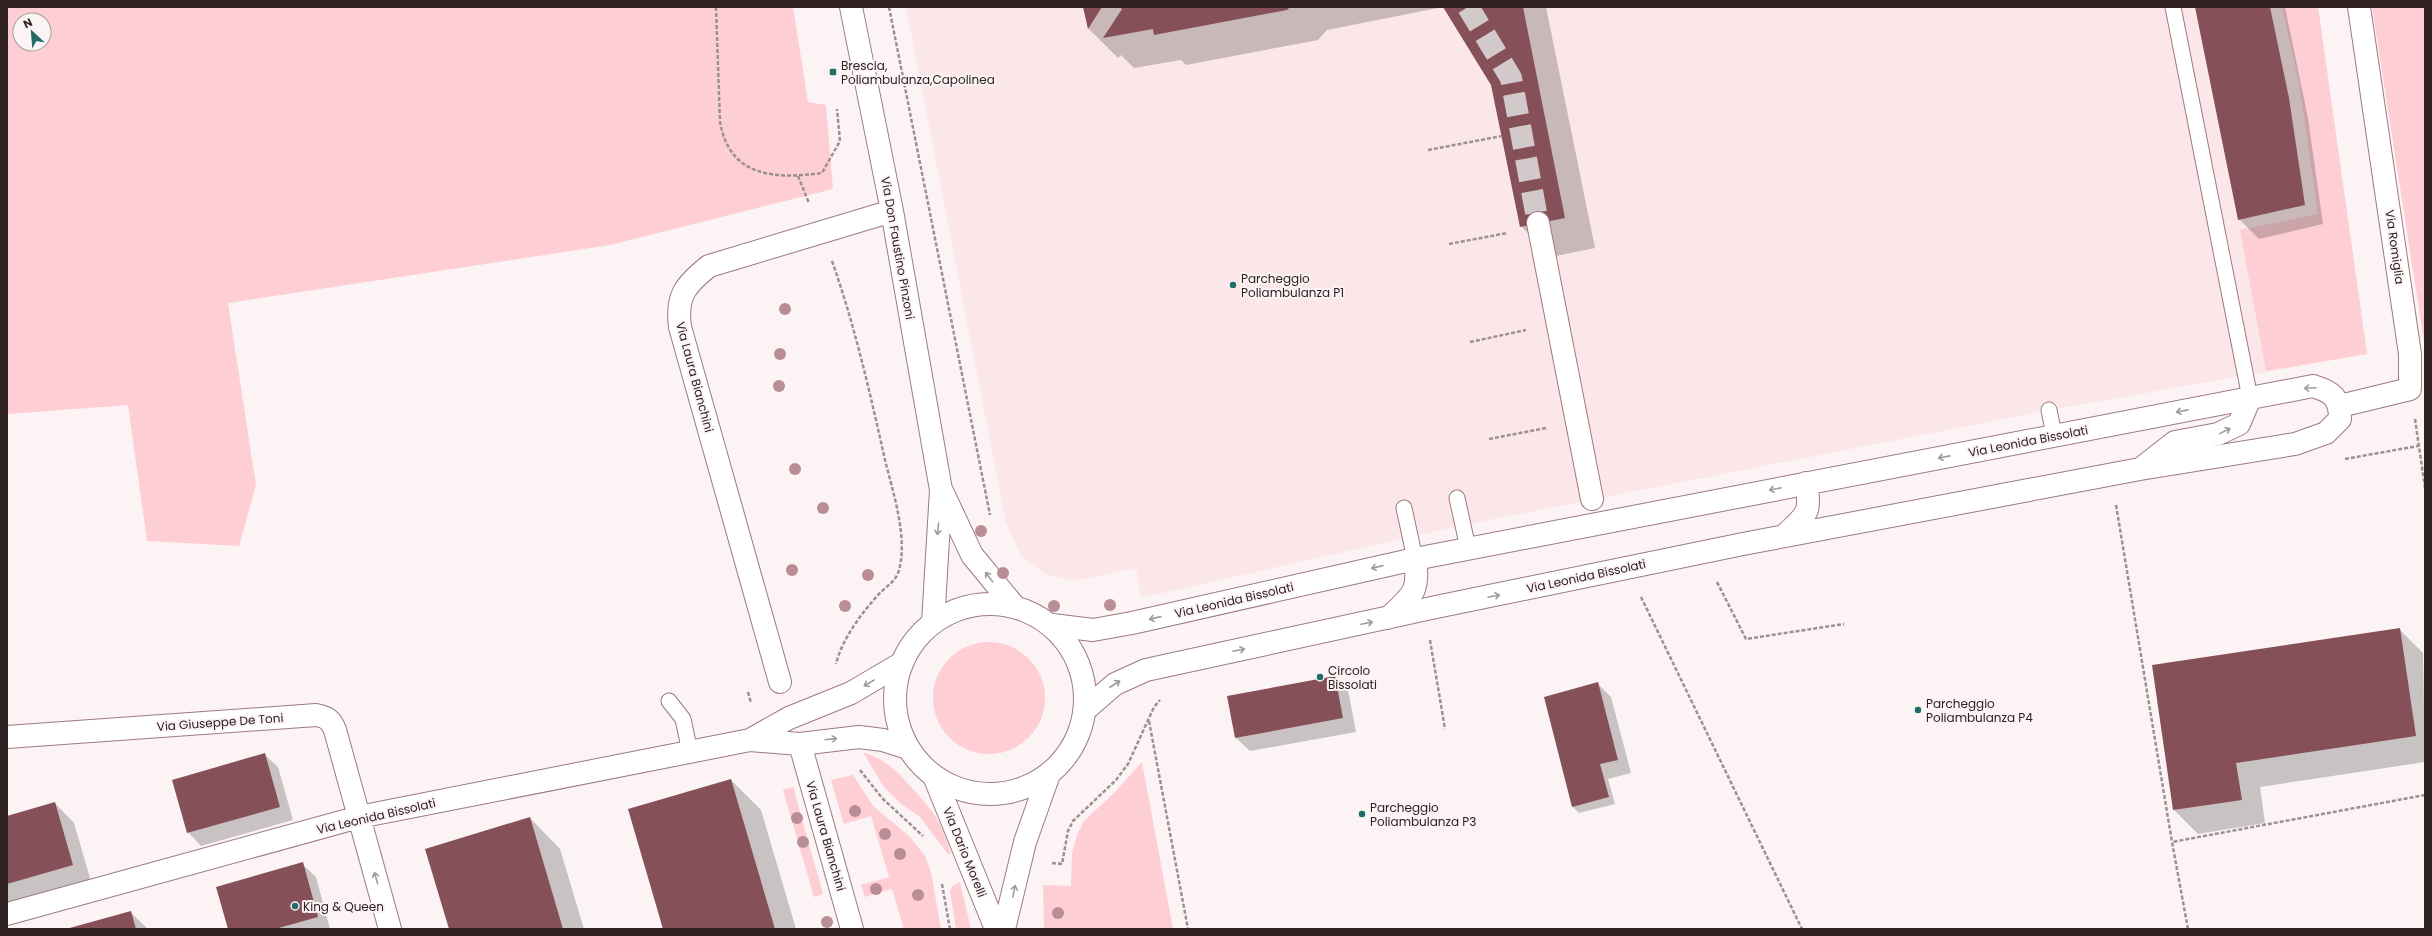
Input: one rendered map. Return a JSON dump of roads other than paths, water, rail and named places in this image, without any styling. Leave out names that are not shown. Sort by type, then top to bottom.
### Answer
[{"type":"street","name":"Via Don Faustino Pinzoni","points":[[851,7],[892,211],[941,490],[933,622]]},
{"type":"street","name":"Via Romiglia","points":[[2340,406],[2410,389],[2410,354],[2359,7]]},
{"type":"street","name":"Via Laura Bianchini","points":[[780,682],[680,327],[678,309],[683,292],[694,278],[709,266],[892,211]]},
{"type":"street","points":[[1539,225],[1592,499]]},
{"type":"street","name":"Via Leonida Bissolati","points":[[1052,625],[1093,630],[1132,623],[1468,548],[2313,386],[2330,391],[2340,406],[2340,419],[2326,433],[2296,444],[2140,469],[1784,536],[1436,607],[1388,619],[1146,670],[1115,684],[1085,710]]},
{"type":"street","name":"Via Leonida Bissolati","points":[[2140,469],[2175,442],[2218,434],[2239,424],[2250,398]]},
{"type":"street","points":[[1784,536],[1804,517],[1810,504],[1806,483]]},
{"type":"street","name":"Via Don Faustino Pinzoni","points":[[941,490],[972,555],[1014,606]]},
{"type":"street","points":[[1388,619],[1410,598],[1418,580],[1415,559]]},
{"type":"street","name":"Via Leonida Bissolati","points":[[992,603],[1014,606],[1034,614],[1052,625],[1067,642],[1079,663],[1085,686],[1085,710],[1081,728],[1074,745],[1063,761],[1049,774],[1028,787],[1004,793],[979,793],[955,787],[934,776],[916,758],[908,748],[899,728],[895,706],[896,684],[902,663],[910,648],[933,622],[952,612],[971,605],[992,603]]},
{"type":"street","name":"Via Leonida Bissolati","points":[[750,740],[789,718],[869,684],[902,663]]},
{"type":"street","name":"Via Giuseppe De Toni","points":[[7,737],[316,715],[325,716],[331,722],[334,730],[359,817]]},
{"type":"street","name":"Via Leonida Bissolati","points":[[7,914],[359,817],[750,740],[800,744],[859,737],[883,740],[908,748]]},
{"type":"street","name":"Via Laura Bianchini","points":[[800,744],[852,929]]},
{"type":"street","points":[[1004,929],[1025,842],[1049,774]]},
{"type":"street","name":"Via Dario Morelli","points":[[934,776],[996,929]]},
{"type":"street","points":[[359,817],[390,929]]},
{"type":"lane","points":[[2173,7],[2250,398]]},
{"type":"lane","points":[[2049,410],[2054,435]]},
{"type":"lane","points":[[1457,498],[1468,548]]},
{"type":"lane","points":[[1404,508],[1415,559]]},
{"type":"lane","points":[[669,701],[683,719],[690,752]]},
{"type":"tunnel","points":[[1468,7],[1511,78],[1538,223]]},
{"type":"place","name":"Brescia, Poliambulanza,Capolinea","points":[[833,72]]},
{"type":"place","name":"Parcheggio Poliambulanza P1","points":[[1233,285]]},
{"type":"place","name":"Circolo Bissolati","points":[[1320,677]]},
{"type":"place","name":"Parcheggio Poliambulanza P4","points":[[1918,710]]},
{"type":"place","name":"Parcheggio Poliambulanza P3","points":[[1362,814]]},
{"type":"place","name":"King & Queen","points":[[295,906]]}]
